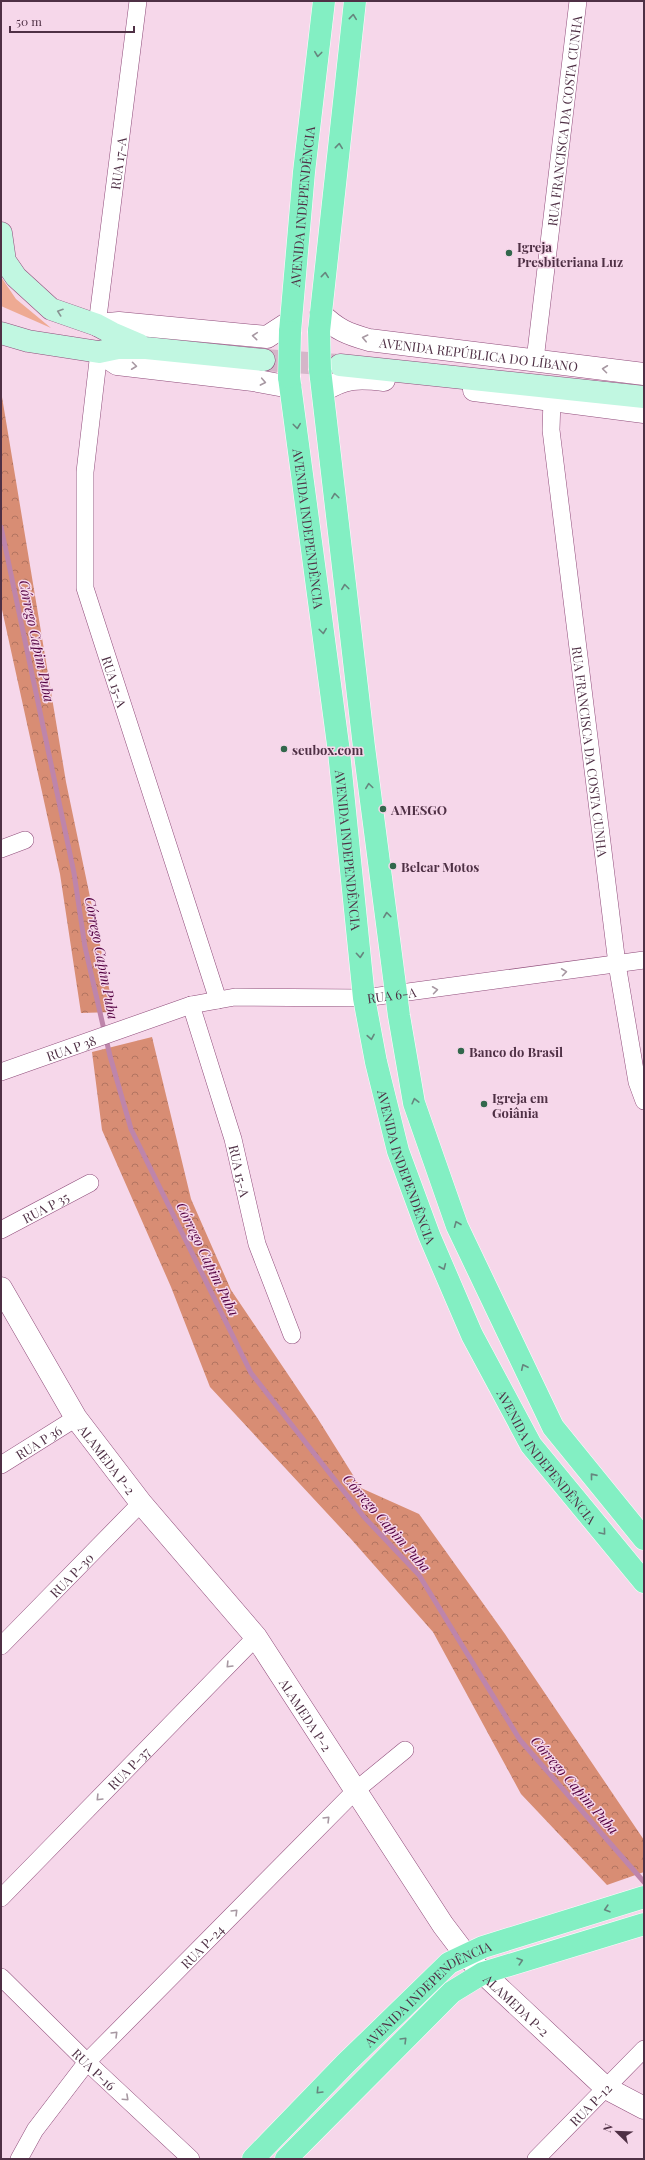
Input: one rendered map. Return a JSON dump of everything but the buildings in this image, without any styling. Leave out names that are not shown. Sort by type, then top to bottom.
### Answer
[{"type":"main road","name":"AVENIDA INDEPENDÊNCIA","points":[[324,1],[304,172],[290,327],[290,382],[339,752],[364,998],[376,1062],[398,1151],[427,1228],[472,1335],[531,1445],[644,1582]]},
{"type":"main road","name":"AVENIDA INDEPENDÊNCIA","points":[[355,1],[320,322],[327,376],[364,747],[396,995],[414,1103],[457,1226],[553,1427],[644,1539]]},
{"type":"main road","points":[[1,233],[5,261],[26,288],[51,309],[97,325],[146,348]]},
{"type":"main road","points":[[1,333],[28,341],[99,352],[118,348],[146,348],[264,360]]},
{"type":"main road","name":"AVENIDA REPÚBLICA DO LÍBANO","points":[[327,376],[644,397]]},
{"type":"main road","points":[[339,752],[364,747]]},
{"type":"main road","points":[[531,1445],[553,1427]]},
{"type":"main road","name":"AVENIDA INDEPENDÊNCIA","points":[[253,2159],[346,2063],[449,1963],[465,1954],[483,1947],[644,1897]]},
{"type":"main road","name":"AVENIDA INDEPENDÊNCIA","points":[[286,2159],[452,1992],[483,1973],[644,1924]]},
{"type":"street","name":"RUA 17-A","points":[[97,325],[138,1]]},
{"type":"street","name":"RUA FRANCISCA DA COSTA CUNHA","points":[[535,360],[578,1]]},
{"type":"street","name":"AVENIDA REPÚBLICA DO LÍBANO","points":[[320,322],[332,325],[347,334],[369,340],[644,374]]},
{"type":"street","points":[[97,325],[119,323],[267,337],[290,327]]},
{"type":"street","points":[[99,352],[117,364],[253,380],[290,382]]},
{"type":"street","name":"RUA 15-A","points":[[99,352],[85,472],[85,588],[218,1000]]},
{"type":"street","points":[[327,376],[338,382],[362,378],[552,399],[644,412]]},
{"type":"street","name":"RUA FRANCISCA DA COSTA CUNHA","points":[[552,399],[552,438],[617,964],[637,1082],[644,1102]]},
{"type":"street","points":[[1,849],[25,840]]},
{"type":"street","name":"RUA 6-A","points":[[142,1024],[191,1005],[235,997],[364,998],[396,995],[644,960]]},
{"type":"street","name":"RUA 15-A","points":[[191,1005],[233,1139],[257,1244],[292,1335]]},
{"type":"street","name":"RUA P 38","points":[[1,1072],[142,1024]]},
{"type":"street","name":"RUA P 35","points":[[1,1230],[90,1183]]},
{"type":"street","name":"ALAMEDA P-2","points":[[1,1288],[76,1418],[141,1503],[256,1637],[443,1925],[465,1954],[483,1973],[606,2088],[644,2108]]},
{"type":"street","name":"RUA P 36","points":[[1,1466],[76,1418]]},
{"type":"street","name":"RUA P-30","points":[[1,1646],[141,1503]]},
{"type":"street","name":"RUA P-37","points":[[1,1898],[256,1637]]},
{"type":"street","name":"RUA P-24","points":[[19,2159],[35,2130],[87,2062],[355,1791],[405,1750]]},
{"type":"street","name":"RUA P-16","points":[[1,1977],[87,2062],[190,2159]]},
{"type":"street","name":"RUA P-12","points":[[536,2159],[644,2049]]},
{"type":"shaded area","points":[[1,277],[16,299],[51,328],[1,306]]},
{"type":"green space","points":[[1,391],[66,782],[114,1012],[81,1013],[60,874],[1,605]]},
{"type":"green space","points":[[152,1037],[191,1199],[231,1290],[318,1419],[361,1488],[419,1514],[505,1634],[644,1840],[644,1872],[607,1885],[521,1794],[433,1632],[351,1539],[210,1387],[171,1287],[102,1130],[92,1052]]},
{"type":"waterway","name":"Córrego Capim Puba","points":[[1,527],[74,873],[85,947],[110,1056],[131,1129],[251,1373],[364,1517],[419,1575],[520,1740],[644,1882]]},
{"type":"tunnel","points":[[264,360],[339,365]]},
{"type":"place","name":"Igreja Presbiteriana Luz","points":[[509,253]]},
{"type":"place","name":"seubox.com","points":[[284,749]]},
{"type":"place","name":"AMESGO","points":[[383,809]]},
{"type":"place","name":"Belcar Motos","points":[[393,866]]},
{"type":"place","name":"Banco do Brasil","points":[[461,1051]]},
{"type":"place","name":"Igreja em Goiânia","points":[[484,1104]]}]
